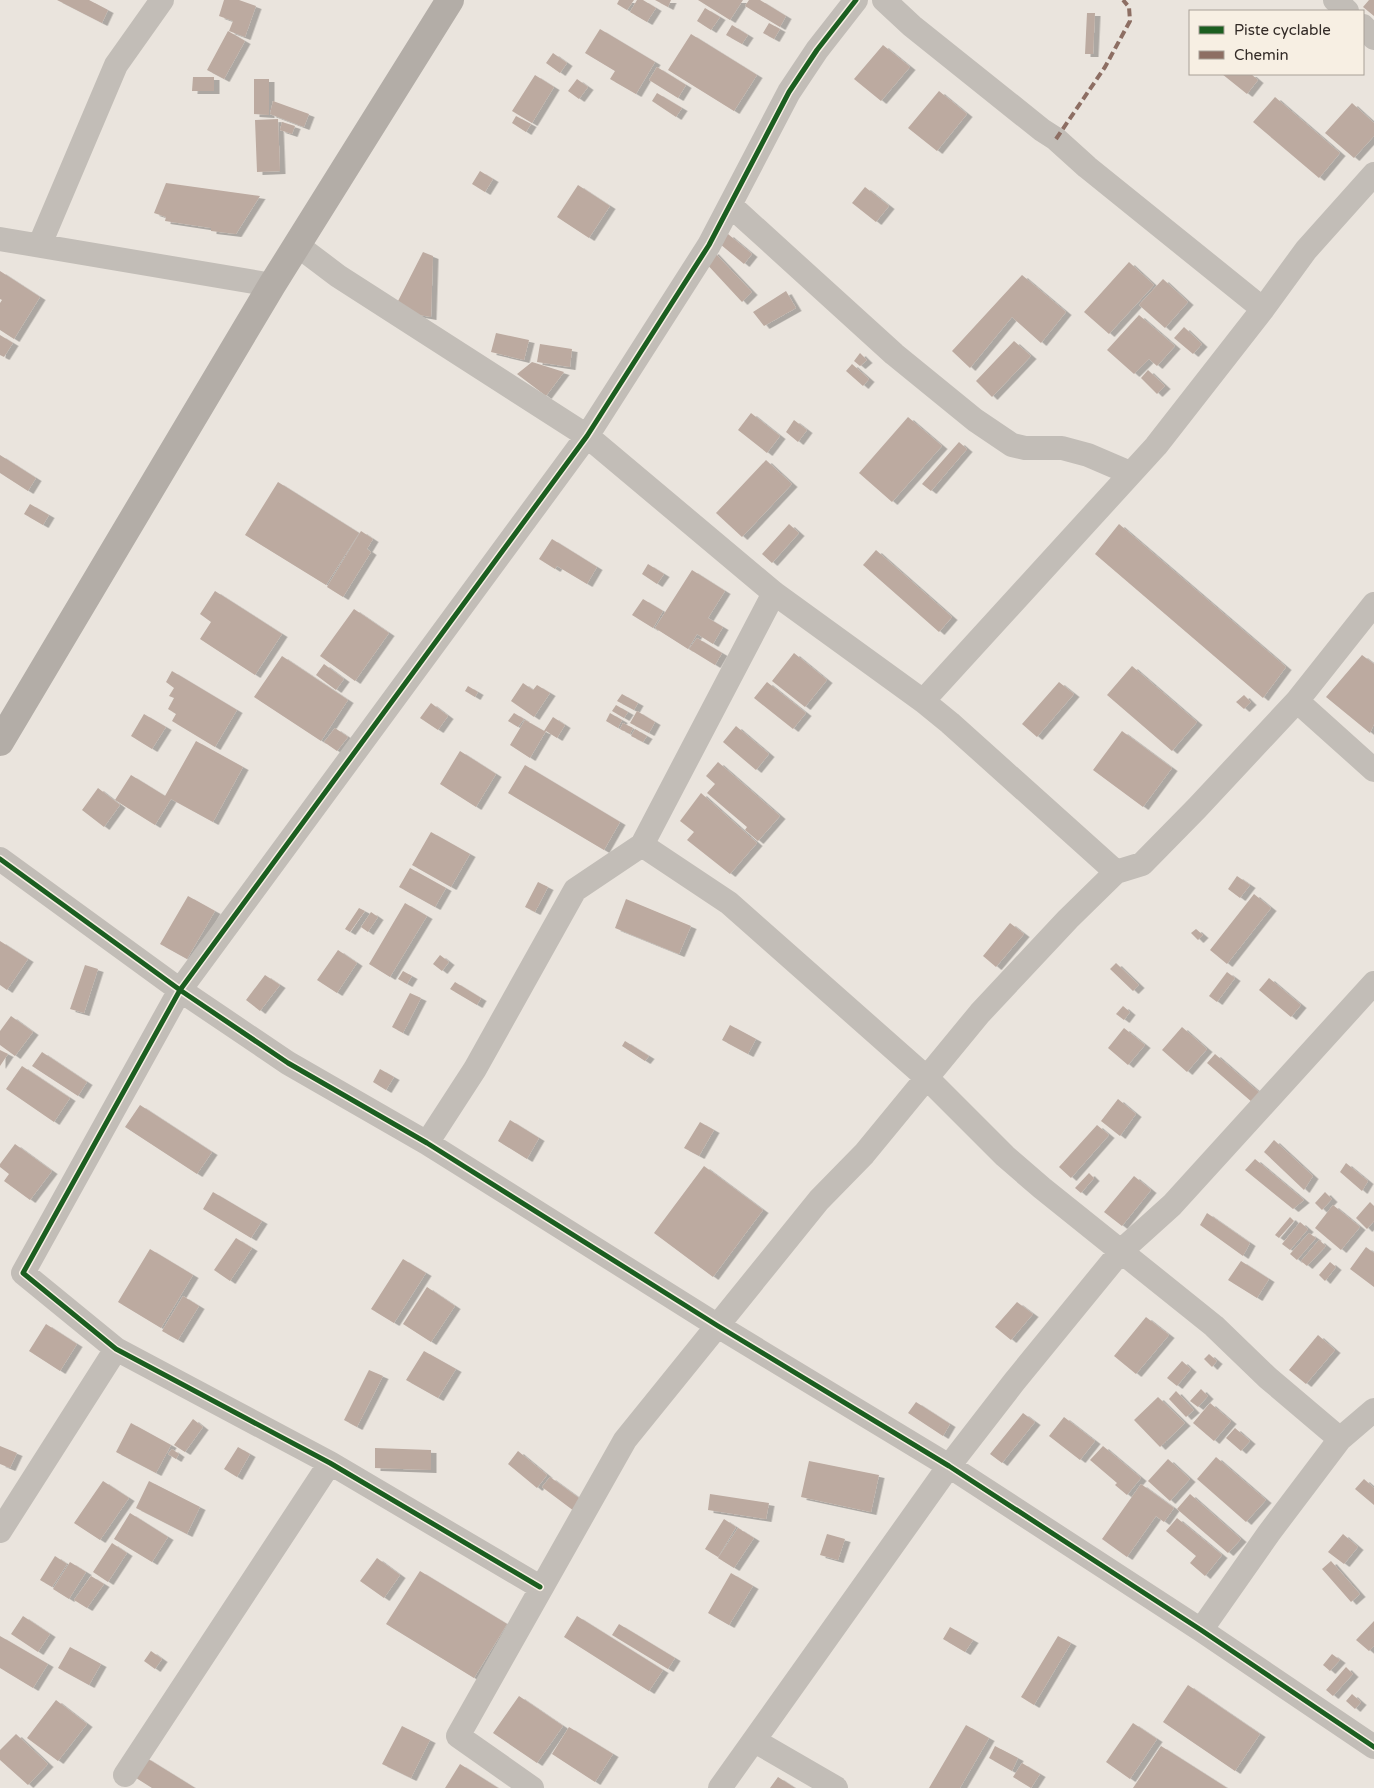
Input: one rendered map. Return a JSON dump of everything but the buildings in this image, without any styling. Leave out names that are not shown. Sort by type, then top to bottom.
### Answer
[{"type":"street","points":[[40,244],[116,65],[162,0]]},
{"type":"street","points":[[0,742],[272,285],[450,0]]},
{"type":"street","points":[[540,1586],[330,1462],[116,1349],[23,1272],[180,990],[587,436],[710,245],[789,92],[817,50],[856,0]]},
{"type":"street","points":[[884,0],[912,26],[1042,130],[1056,138],[1086,167],[1263,309]]},
{"type":"street","points":[[1335,0],[1347,10]]},
{"type":"street","points":[[1364,27],[1374,38]]},
{"type":"street","points":[[923,701],[1156,446],[1263,309],[1306,250],[1374,174]]},
{"type":"street","points":[[730,204],[894,354],[975,420],[1012,445],[1025,448],[1062,448],[1088,454],[1130,473]]},
{"type":"street","points":[[0,239],[40,244],[272,285]]},
{"type":"street","points":[[297,245],[338,276],[587,436],[774,593],[923,701],[1087,843],[1116,872]]},
{"type":"street","points":[[427,1143],[475,1069],[575,890],[642,845],[774,593]]},
{"type":"street","points":[[532,1788],[458,1736],[540,1586],[625,1440],[819,1200],[864,1154],[928,1079],[980,1013],[1068,919],[1116,872],[1142,864],[1297,701],[1374,604]]},
{"type":"street","points":[[1297,701],[1374,770]]},
{"type":"street","points":[[642,845],[729,903],[928,1079],[1020,1169],[1058,1202],[1214,1326],[1268,1378],[1340,1439]]},
{"type":"street","points":[[0,859],[180,990],[288,1063],[427,1143],[718,1326],[949,1466],[1201,1630],[1374,1747]]},
{"type":"street","points":[[720,1788],[949,1466],[1121,1251],[1172,1205],[1374,983]]},
{"type":"street","points":[[0,1531],[116,1349]]},
{"type":"street","points":[[1201,1630],[1269,1533],[1340,1439],[1374,1410]]},
{"type":"street","points":[[125,1774],[330,1462]]},
{"type":"street","points":[[755,1741],[836,1788]]},
{"type":"marked path","points":[[1056,139],[1105,67],[1130,21],[1129,7],[1123,0]]},
{"type":"cycle path","points":[[540,1587],[330,1463],[116,1349],[23,1273],[180,990],[587,436],[709,245],[789,92],[817,50],[856,0]]},
{"type":"cycle path","points":[[0,859],[180,990],[288,1063],[427,1143],[718,1326],[949,1466],[1201,1630],[1374,1747]]}]
